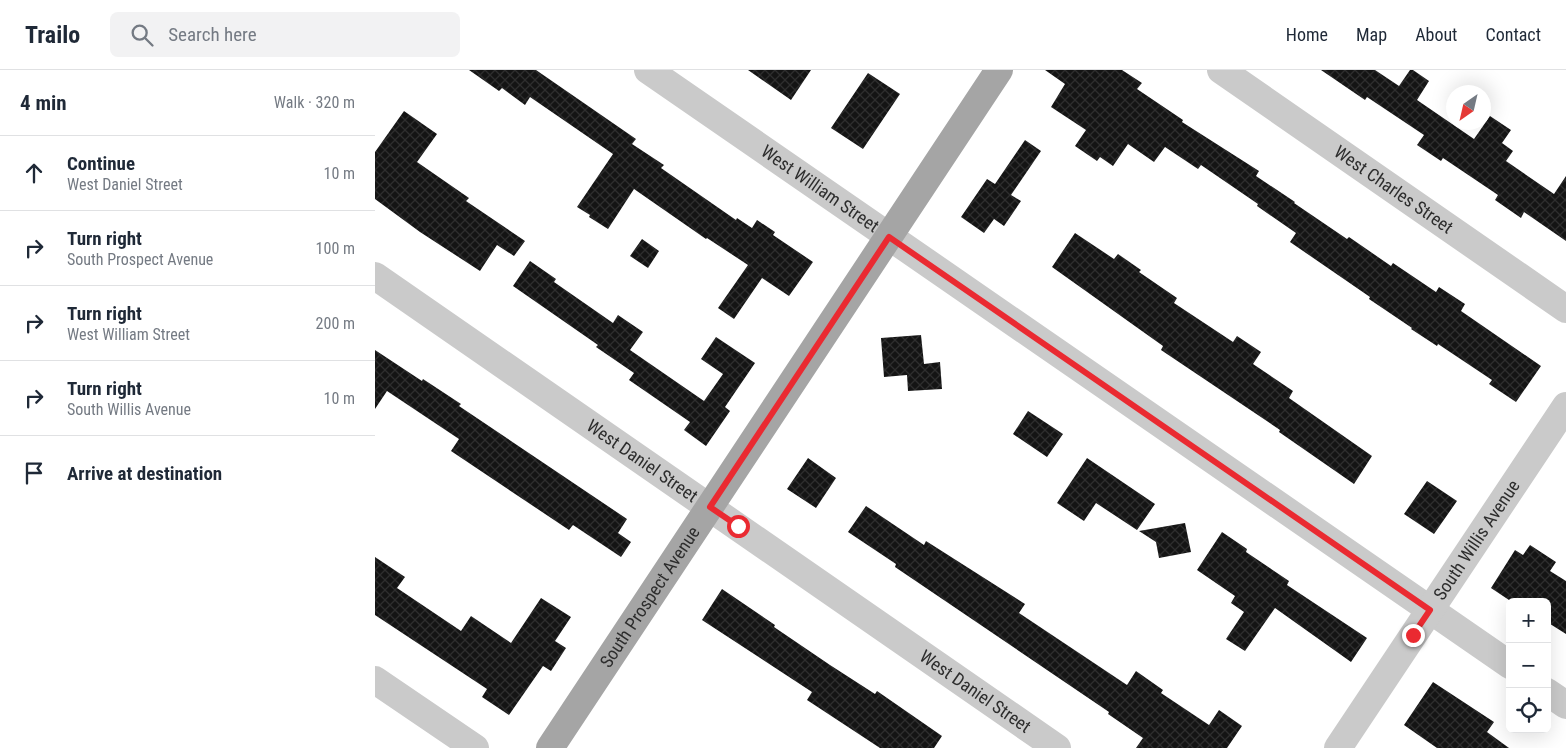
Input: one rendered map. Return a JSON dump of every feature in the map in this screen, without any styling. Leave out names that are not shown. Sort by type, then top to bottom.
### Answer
[{"type":"main road","name":"South Prospect Avenue","points":[[550,748],[999,70]]},
{"type":"street","name":"West William Street","points":[[648,70],[1506,663]]},
{"type":"street","name":"West Charles Street","points":[[1221,70],[1566,309]]},
{"type":"street","name":"West Daniel Street","points":[[375,276],[1057,748]]},
{"type":"street","name":"South Willis Avenue","points":[[1338,748],[1566,406]]},
{"type":"street","points":[[375,680],[475,748]]},
{"type":"street","points":[[1551,695],[1566,705]]},
{"type":"building","points":[[469,70],[536,70],[636,139],[632,144],[664,165],[661,168],[736,220],[737,218],[752,228],[757,220],[775,232],[773,235],[813,262],[789,296],[762,278],[734,319],[718,308],[748,265],[706,239],[634,189],[608,229],[589,217],[590,215],[577,207],[613,154],[530,97],[525,105],[502,88],[499,91]]},
{"type":"building","points":[[748,70],[811,70],[791,100]]},
{"type":"building","points":[[1045,70],[1122,70],[1142,83],[1137,89],[1183,120],[1182,122],[1259,171],[1256,176],[1294,203],[1391,266],[1393,263],[1436,292],[1439,287],[1465,304],[1461,311],[1541,366],[1516,402],[1489,384],[1492,380],[1438,344],[1437,346],[1411,329],[1369,299],[1370,297],[1290,242],[1296,233],[1201,165],[1198,169],[1165,147],[1154,162],[1128,144],[1113,166],[1100,157],[1097,161],[1075,146],[1086,130],[1051,107],[1065,84]]},
{"type":"building","points":[[1321,70],[1375,70],[1399,86],[1410,70],[1413,70],[1429,81],[1417,100],[1446,120],[1446,130],[1461,130],[1474,139],[1480,130],[1491,130],[1491,117],[1511,130],[1502,143],[1513,151],[1506,161],[1554,194],[1566,176],[1566,241],[1524,212],[1521,218],[1495,200],[1498,195],[1443,158],[1441,161],[1417,145],[1424,135],[1367,97],[1365,100]]},
{"type":"building","points":[[868,73],[900,94],[863,149],[831,128]]},
{"type":"building","points":[[404,111],[437,134],[417,162],[469,198],[466,201],[525,241],[514,256],[497,245],[480,271],[420,232],[375,199],[375,152]]},
{"type":"building","points":[[1025,140],[1041,151],[1011,195],[1021,201],[1004,226],[994,219],[984,233],[961,217],[987,179],[995,184]]},
{"type":"building","points":[[1075,233],[1114,259],[1118,254],[1141,270],[1139,272],[1177,298],[1174,303],[1233,342],[1237,336],[1261,352],[1253,364],[1293,391],[1289,398],[1372,456],[1354,484],[1279,432],[1280,430],[1161,350],[1163,346],[1052,267]]},
{"type":"building","points":[[642,239],[659,251],[648,268],[630,256]]},
{"type":"building","points":[[530,261],[556,279],[554,282],[613,323],[618,315],[643,332],[630,350],[704,401],[723,374],[701,359],[716,337],[755,363],[725,407],[730,411],[706,446],[684,430],[690,422],[629,380],[634,373],[596,347],[598,345],[513,286]]},
{"type":"building","points":[[921,335],[924,364],[940,362],[942,389],[908,391],[907,375],[884,377],[881,338]]},
{"type":"building","points":[[375,350],[461,404],[459,406],[627,519],[618,533],[631,542],[621,557],[573,525],[569,530],[451,451],[459,439],[387,391],[375,409]]},
{"type":"building","points":[[1028,411],[1063,434],[1047,457],[1013,434]]},
{"type":"building","points":[[808,458],[836,478],[816,508],[787,489]]},
{"type":"building","points":[[1087,458],[1155,504],[1137,530],[1096,503],[1084,521],[1057,503]]},
{"type":"building","points":[[1427,481],[1457,501],[1434,534],[1404,514]]},
{"type":"building","points":[[866,506],[924,545],[926,541],[1025,604],[1019,613],[1127,685],[1136,671],[1163,690],[1161,693],[1209,725],[1219,710],[1242,726],[1227,748],[1136,748],[1143,738],[1108,714],[1109,712],[895,567],[896,564],[848,532]]},
{"type":"building","points":[[1185,523],[1191,552],[1159,558],[1156,542],[1139,531]]},
{"type":"building","points":[[1222,532],[1247,549],[1246,552],[1289,581],[1287,585],[1367,638],[1351,662],[1275,608],[1245,651],[1226,639],[1244,612],[1231,603],[1235,596],[1197,570]]},
{"type":"building","points":[[1530,545],[1556,562],[1550,571],[1566,581],[1566,634],[1551,625],[1551,598],[1506,598],[1491,588],[1515,550],[1523,555]]},
{"type":"building","points":[[375,557],[405,577],[397,588],[461,631],[471,616],[511,643],[541,598],[571,617],[555,641],[566,648],[551,671],[543,666],[509,715],[482,697],[487,689],[375,615]]},
{"type":"building","points":[[722,589],[830,665],[875,694],[877,691],[942,736],[934,748],[880,748],[807,700],[812,692],[702,620]]},
{"type":"building","points":[[1433,682],[1494,722],[1487,732],[1509,748],[1437,748],[1404,725]]},
{"type":"route","points":[[738,526],[710,507],[889,237],[1430,610],[1413,635]]}]
